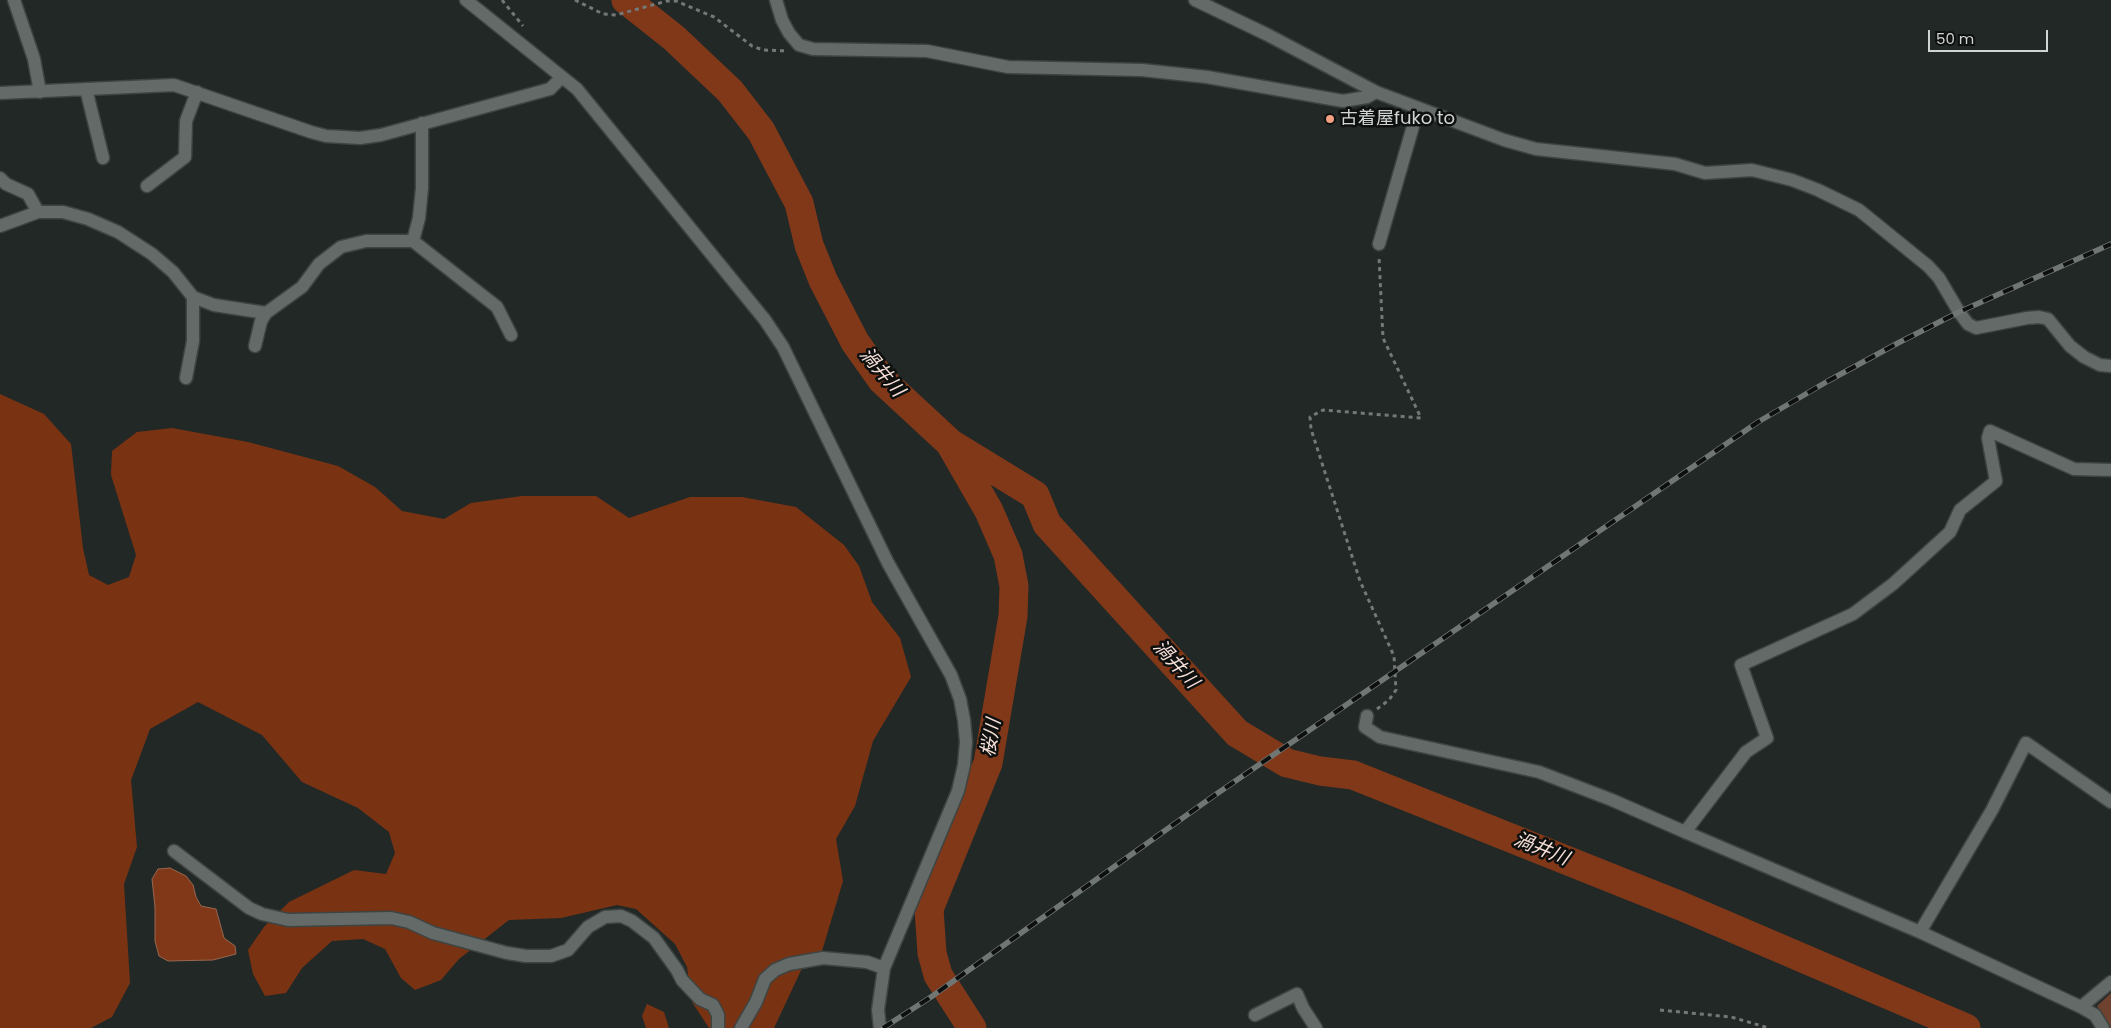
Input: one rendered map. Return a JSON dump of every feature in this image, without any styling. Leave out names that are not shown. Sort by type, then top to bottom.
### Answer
[{"type":"street","points":[[14,0],[34,59],[40,92]]},
{"type":"street","points":[[466,0],[583,97],[765,320],[783,347],[888,563],[951,675],[960,699],[964,720],[966,742],[964,765],[958,791],[884,968],[878,1010],[880,1028]]},
{"type":"street","points":[[776,0],[782,20],[789,33],[799,44],[813,48],[927,52],[1008,67],[1142,70],[1207,78],[1343,101],[1367,97],[1376,92]]},
{"type":"street","points":[[1195,0],[1266,34],[1376,92],[1504,140],[1536,149],[1675,164],[1705,173],[1752,170],[1792,180],[1818,190],[1859,210],[1928,266],[1939,278],[1968,324],[1976,328],[2027,318],[2039,317],[2048,319],[2070,346],[2084,356],[2108,367]]},
{"type":"street","points":[[0,93],[165,84],[197,92],[326,136],[349,138],[369,137],[550,89],[562,78]]},
{"type":"street","points":[[86,89],[103,158]]},
{"type":"street","points":[[147,186],[185,157],[186,120],[197,92]]},
{"type":"street","points":[[1379,244],[1418,109]]},
{"type":"street","points":[[413,241],[419,218],[422,188],[422,124]]},
{"type":"street","points":[[0,178],[6,184],[28,194],[38,212]]},
{"type":"street","points":[[0,226],[38,212],[49,210],[88,219],[118,232],[152,254],[173,272],[193,297],[214,305],[266,313]]},
{"type":"street","points":[[255,346],[261,321],[266,313],[302,288],[319,264],[341,247],[366,241],[413,241],[497,307],[511,335]]},
{"type":"street","points":[[186,378],[194,341],[193,297]]},
{"type":"street","points":[[1685,832],[1746,752],[1767,738],[1741,664],[1853,614],[1893,584],[1950,532],[1960,510],[1996,481],[1988,438],[1990,431],[2074,469],[2111,470]]},
{"type":"street","points":[[1367,716],[1365,727],[1380,737],[1539,772],[1612,800],[1920,932],[2081,1007],[2095,1015],[2103,1028]]},
{"type":"street","points":[[1920,932],[1992,810],[2026,743],[2111,802]]},
{"type":"street","points":[[174,851],[249,908],[262,914],[288,920],[391,918],[409,922],[433,933],[507,953],[526,956],[551,956],[568,950],[588,927],[605,917],[621,916],[632,921],[654,938],[682,980],[700,999],[713,1005],[718,1015],[718,1028]]},
{"type":"street","points":[[741,1028],[756,1002],[765,979],[789,964],[823,958],[867,962],[884,968]]},
{"type":"street","points":[[2081,1007],[2111,982]]},
{"type":"street","points":[[1255,1015],[1297,994],[1303,1008],[1316,1028]]},
{"type":"path","points":[[575,0],[603,14],[616,15],[667,2],[676,2],[714,17],[752,46],[763,50],[784,52],[793,49],[799,44]]},
{"type":"path","points":[[1367,716],[1389,700],[1396,690],[1394,656],[1360,581],[1311,429],[1310,417],[1323,410],[1422,418],[1383,338],[1379,244]]},
{"type":"path","points":[[1660,1010],[1730,1018],[1769,1028]]},
{"type":"shaded area","points":[[0,394],[44,414],[71,444],[83,548],[89,575],[108,585],[129,577],[136,555],[111,475],[112,451],[137,432],[172,428],[248,442],[338,466],[375,487],[402,511],[444,519],[471,503],[522,496],[596,496],[629,518],[690,497],[742,497],[796,507],[844,545],[859,566],[872,602],[900,638],[911,677],[873,741],[855,806],[836,839],[843,881],[822,951],[804,964],[774,1028],[709,1028],[692,1002],[687,967],[675,944],[636,909],[617,905],[561,918],[509,920],[459,959],[441,980],[415,990],[401,978],[385,949],[363,939],[332,941],[302,968],[286,993],[265,996],[253,974],[248,950],[264,927],[289,902],[354,870],[386,874],[395,853],[389,832],[358,808],[302,782],[262,735],[198,702],[150,729],[131,780],[137,847],[124,884],[130,983],[112,1017],[91,1028],[0,1028]]},
{"type":"shaded area","points":[[170,868],[186,876],[193,885],[201,906],[216,909],[224,938],[235,946],[236,954],[213,960],[168,961],[159,956],[155,941],[155,907],[152,879],[158,869]]},
{"type":"shaded area","points":[[2111,993],[2111,1028],[2110,1028],[2097,1006]]},
{"type":"shaded area","points":[[647,1004],[664,1012],[669,1028],[646,1028],[642,1016]]},
{"type":"waterway","name":"渦井川","points":[[626,0],[674,38],[730,91],[761,131],[799,203],[809,245],[823,280],[855,342],[882,380],[950,443],[1035,495],[1047,524],[1237,733],[1287,763],[1320,771],[1353,775],[1681,906],[1966,1028]]},
{"type":"waterway","name":"桜川","points":[[951,445],[989,511],[1008,555],[1014,586],[1013,616],[988,763],[929,909],[932,953],[938,975],[972,1028]]},
{"type":"railway","points":[[883,1028],[931,997],[1215,795],[1758,422],[1828,381],[1959,312],[2111,244]]},
{"type":"place","name":"古着屋fuko to","points":[[1330,119]]}]
